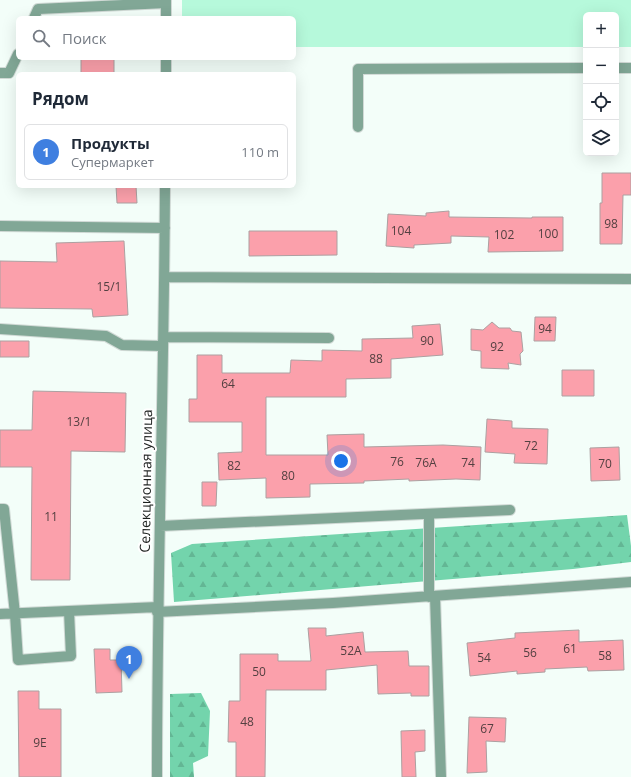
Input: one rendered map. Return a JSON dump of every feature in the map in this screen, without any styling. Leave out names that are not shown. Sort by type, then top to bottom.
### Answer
[{"type":"street","points":[[35,16],[38,8],[166,1],[166,16]]},
{"type":"street","points":[[0,74],[10,73],[16,59]]},
{"type":"street","points":[[166,60],[166,72]]},
{"type":"street","points":[[358,127],[358,69],[583,68]]},
{"type":"street","points":[[619,68],[631,68]]},
{"type":"street","name":"Селекционная улица","points":[[157,777],[157,609],[165,277],[165,188]]},
{"type":"street","points":[[0,226],[165,228]]},
{"type":"street","points":[[165,277],[631,279]]},
{"type":"street","points":[[0,329],[106,336],[122,345],[163,341],[329,338]]},
{"type":"street","points":[[0,509],[4,509],[15,614],[18,660],[71,656],[69,611]]},
{"type":"street","points":[[160,526],[510,510]]},
{"type":"street","points":[[429,514],[441,777]]},
{"type":"street","points":[[0,614],[432,597],[631,582]]},
{"type":"green space","points":[[182,0],[631,0],[631,47],[619,47],[619,12],[583,12],[583,47],[296,47],[296,16],[182,16]]},
{"type":"green space","points":[[627,515],[631,546],[631,562],[573,569],[174,602],[171,553],[192,544]]},
{"type":"green space","points":[[201,693],[210,711],[208,756],[193,763],[194,777],[170,777],[170,694]]},
{"type":"building","points":[[81,60],[114,60],[114,72],[81,72]]},
{"type":"building","points":[[602,173],[631,173],[631,195],[623,195],[622,244],[600,244]]},
{"type":"building","points":[[116,188],[136,188],[137,203],[117,203]]},
{"type":"building","points":[[449,211],[449,217],[563,217],[563,251],[488,252],[489,237],[451,236],[451,243],[414,245],[414,248],[386,246],[388,214],[426,216],[426,213]]},
{"type":"building","points":[[249,231],[337,231],[337,255],[249,256]]},
{"type":"building","points":[[124,241],[128,315],[93,317],[92,309],[0,308],[0,261],[57,262],[56,243]]},
{"type":"building","points":[[535,317],[556,317],[555,341],[534,341]]},
{"type":"building","points":[[492,322],[499,328],[510,328],[512,331],[521,332],[523,351],[520,354],[521,365],[508,363],[509,369],[481,368],[481,351],[471,350],[471,329],[483,330]]},
{"type":"building","points":[[440,324],[443,355],[391,359],[391,378],[346,379],[346,397],[266,397],[266,455],[328,455],[327,435],[364,434],[364,447],[443,445],[481,447],[480,480],[456,479],[409,481],[409,479],[364,481],[364,483],[310,484],[310,497],[266,498],[266,478],[219,480],[218,453],[242,452],[242,422],[189,422],[189,399],[197,399],[197,355],[222,355],[222,373],[290,373],[291,360],[322,361],[322,350],[362,351],[362,339],[413,338],[412,326]]},
{"type":"building","points":[[0,341],[29,341],[29,357],[0,357]]},
{"type":"building","points":[[562,370],[594,370],[594,396],[562,396]]},
{"type":"building","points":[[33,391],[126,393],[125,452],[71,451],[70,580],[31,580],[32,467],[0,467],[0,430],[32,430]]},
{"type":"building","points":[[487,419],[512,421],[512,428],[548,429],[547,464],[514,463],[515,454],[485,452]]},
{"type":"building","points":[[619,447],[620,480],[591,481],[590,448]]},
{"type":"building","points":[[202,482],[217,482],[216,506],[202,506]]},
{"type":"building","points":[[308,628],[326,628],[326,636],[363,632],[365,652],[408,651],[409,666],[429,666],[429,696],[411,696],[411,693],[378,694],[377,665],[326,670],[326,690],[266,690],[265,777],[236,777],[236,742],[228,742],[229,701],[240,701],[240,654],[278,654],[278,661],[311,661]]},
{"type":"building","points":[[579,630],[579,642],[623,640],[624,670],[588,671],[587,667],[545,669],[545,672],[517,674],[517,671],[470,676],[467,643],[515,638],[515,633]]},
{"type":"building","points":[[94,649],[110,649],[110,660],[121,660],[122,692],[96,693]]},
{"type":"building","points":[[18,691],[39,691],[39,709],[61,709],[61,777],[19,777]]},
{"type":"building","points":[[469,717],[506,718],[505,742],[486,741],[487,772],[467,773]]},
{"type":"building","points":[[425,730],[425,751],[415,752],[416,777],[402,777],[401,731]]},
{"type":"place","name":"Продукты","points":[[129,679]]}]
